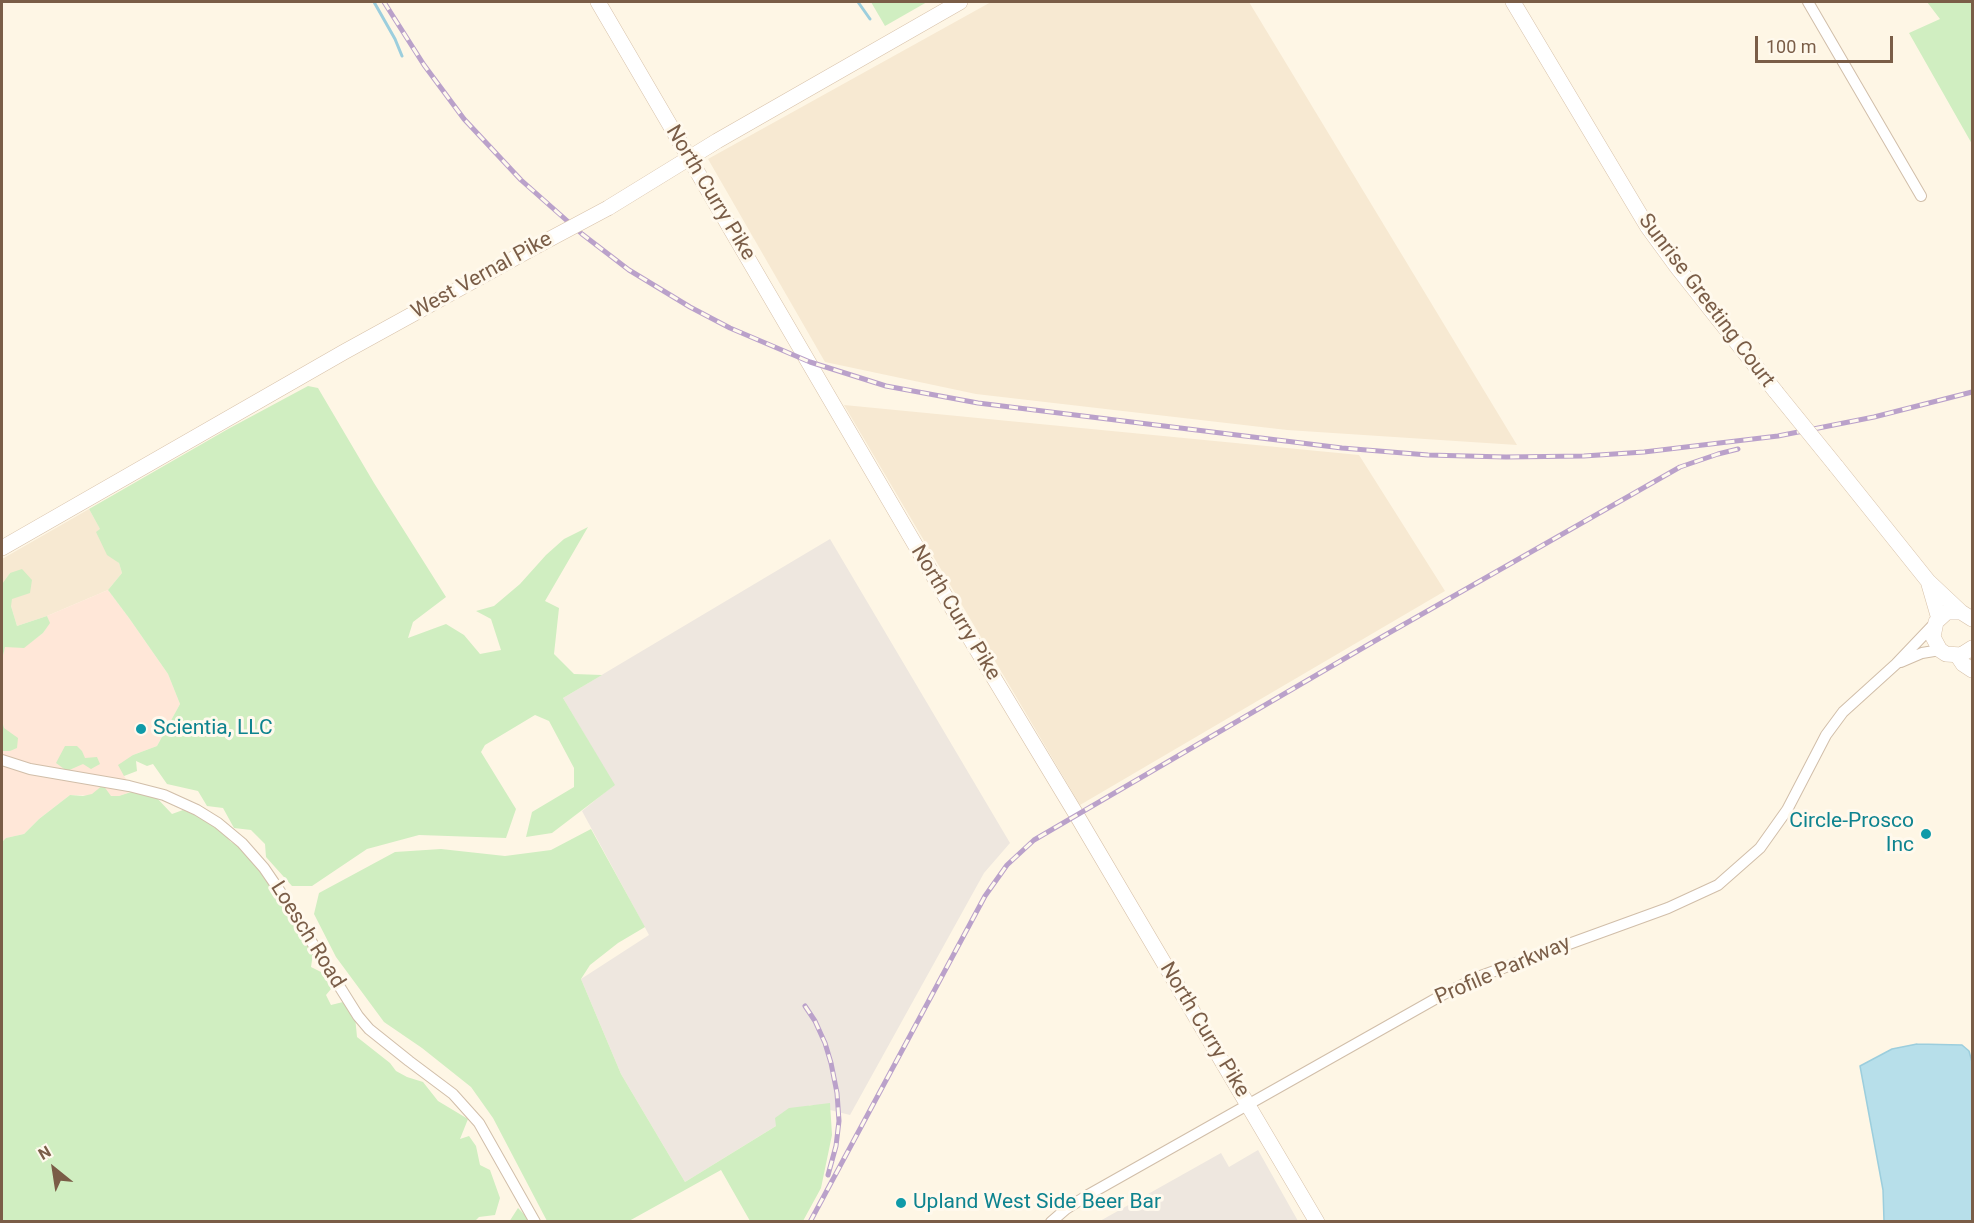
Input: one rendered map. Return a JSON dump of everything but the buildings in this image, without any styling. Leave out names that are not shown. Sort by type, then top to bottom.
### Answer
[{"type":"main road","name":"North Curry Pike","points":[[598,2],[965,630],[1317,1221]]},
{"type":"main road","name":"West Vernal Pike","points":[[2,548],[344,352],[608,208],[960,2]]},
{"type":"main road","name":"Sunrise Greeting Court","points":[[1513,2],[1647,226],[1677,267],[1928,581],[1967,615]]},
{"type":"main road","name":"Sunrise Greeting Court","points":[[1928,581],[1937,621],[1933,637],[1940,650]]},
{"type":"main road","points":[[1937,621],[1947,612],[1967,615]]},
{"type":"main road","points":[[1940,650],[1946,654],[1957,655],[1968,652],[1972,648]]},
{"type":"main road","points":[[1957,655],[1963,664],[1972,670]]},
{"type":"street","points":[[1808,2],[1921,196]]},
{"type":"street","name":"Profile Parkway","points":[[1051,1221],[1075,1202],[1444,994],[1478,977],[1668,908],[1718,885],[1760,848],[1787,810],[1826,735],[1844,712],[1896,664],[1937,621]]},
{"type":"street","name":"Profile Parkway","points":[[1896,664],[1922,653],[1940,650]]},
{"type":"street","name":"Loesch Road","points":[[2,760],[30,769],[129,786],[164,795],[197,810],[218,823],[242,843],[264,867],[358,1016],[369,1029],[453,1094],[479,1123],[536,1221]]},
{"type":"shaded area","points":[[991,2],[1249,2],[1517,445],[1287,430],[976,394],[825,362],[708,159]]},
{"type":"shaded area","points":[[844,405],[1359,455],[1445,591],[1080,805]]},
{"type":"shaded area","points":[[89,509],[119,563],[122,573],[108,590],[17,626],[11,606],[10,573],[2,584],[2,559]]},
{"type":"shaded area","points":[[830,539],[1010,843],[984,873],[850,1115],[810,1105],[685,1182],[621,1074],[581,979],[649,935],[582,811],[614,785],[563,698]]},
{"type":"shaded area","points":[[108,590],[168,674],[180,704],[157,746],[133,755],[124,776],[134,791],[119,796],[70,795],[24,834],[6,838],[2,842],[2,751],[10,751],[2,720],[2,660],[5,646],[24,647],[43,633],[49,623],[47,616]]},
{"type":"shaded area","points":[[1258,1150],[1298,1221],[1100,1221],[1221,1153],[1229,1167]]},
{"type":"green space","points":[[871,2],[927,2],[885,26]]},
{"type":"green space","points":[[1927,2],[1972,2],[1972,144],[1909,33],[1940,19]]},
{"type":"green space","points":[[308,386],[318,388],[374,483],[446,597],[413,622],[408,638],[446,624],[464,635],[480,654],[501,650],[491,619],[476,611],[494,606],[520,584],[564,539],[588,527],[545,601],[559,608],[554,654],[574,674],[602,675],[563,698],[615,785],[552,833],[526,837],[532,812],[574,787],[574,768],[549,721],[535,715],[485,745],[481,752],[516,809],[506,838],[419,835],[367,849],[312,886],[292,886],[266,857],[265,844],[251,830],[234,828],[223,808],[207,806],[198,791],[167,784],[153,764],[147,766],[136,761],[137,771],[124,776],[118,765],[133,755],[157,746],[180,704],[168,674],[108,590],[122,573],[119,563],[107,555],[96,532],[100,529],[89,509]]},
{"type":"green space","points":[[22,569],[32,580],[30,593],[12,599],[11,606],[17,626],[47,616],[50,623],[43,633],[24,648],[5,647],[2,660],[2,584],[10,573]]},
{"type":"green space","points":[[2,720],[4,728],[18,738],[17,748],[10,751],[2,751]]},
{"type":"green space","points":[[65,746],[77,746],[85,758],[97,757],[100,764],[91,769],[83,764],[67,771],[56,763]]},
{"type":"green space","points":[[103,785],[111,796],[134,791],[155,796],[172,814],[183,810],[202,818],[221,830],[231,842],[240,847],[264,878],[271,882],[315,940],[311,967],[323,973],[331,989],[326,995],[331,1005],[343,1002],[355,1016],[357,1037],[390,1063],[396,1071],[423,1082],[438,1101],[468,1119],[460,1139],[469,1136],[476,1146],[480,1165],[490,1170],[500,1198],[495,1215],[479,1217],[474,1222],[2,1222],[2,842],[6,838],[24,834],[70,795],[92,794]]},
{"type":"green space","points":[[591,829],[645,927],[618,943],[590,965],[581,979],[621,1074],[685,1182],[776,1126],[775,1118],[789,1108],[830,1103],[832,1135],[821,1188],[803,1221],[750,1221],[721,1170],[629,1221],[547,1221],[493,1118],[471,1087],[422,1048],[384,1022],[336,957],[314,914],[319,893],[395,852],[441,849],[505,856],[551,850]]},
{"type":"green space","points":[[518,1208],[531,1221],[509,1222]]},
{"type":"water","points":[[1917,1044],[1962,1045],[1969,1051],[1972,1062],[1972,1221],[1884,1221],[1883,1190],[1860,1066],[1892,1049]]},
{"type":"waterway","points":[[374,2],[402,56]]},
{"type":"waterway","points":[[858,2],[870,19]]},
{"type":"railway","points":[[384,2],[424,65],[464,119],[521,180],[582,234],[629,270],[730,328],[810,362],[886,386],[978,403],[1342,448],[1428,455],[1506,457],[1584,456],[1644,452],[1778,436],[1874,417],[1972,392]]},
{"type":"railway","points":[[810,1222],[985,896],[1007,865],[1034,840],[1373,642],[1680,467],[1738,449]]},
{"type":"railway","points":[[805,1006],[825,1043],[837,1093],[839,1121],[836,1146],[828,1175]]},
{"type":"place","name":"Scientia, LLC","points":[[141,729]]},
{"type":"place","name":"Circle-Prosco Inc","points":[[1926,834]]},
{"type":"place","name":"Upland West Side Beer Bar","points":[[901,1203]]}]
